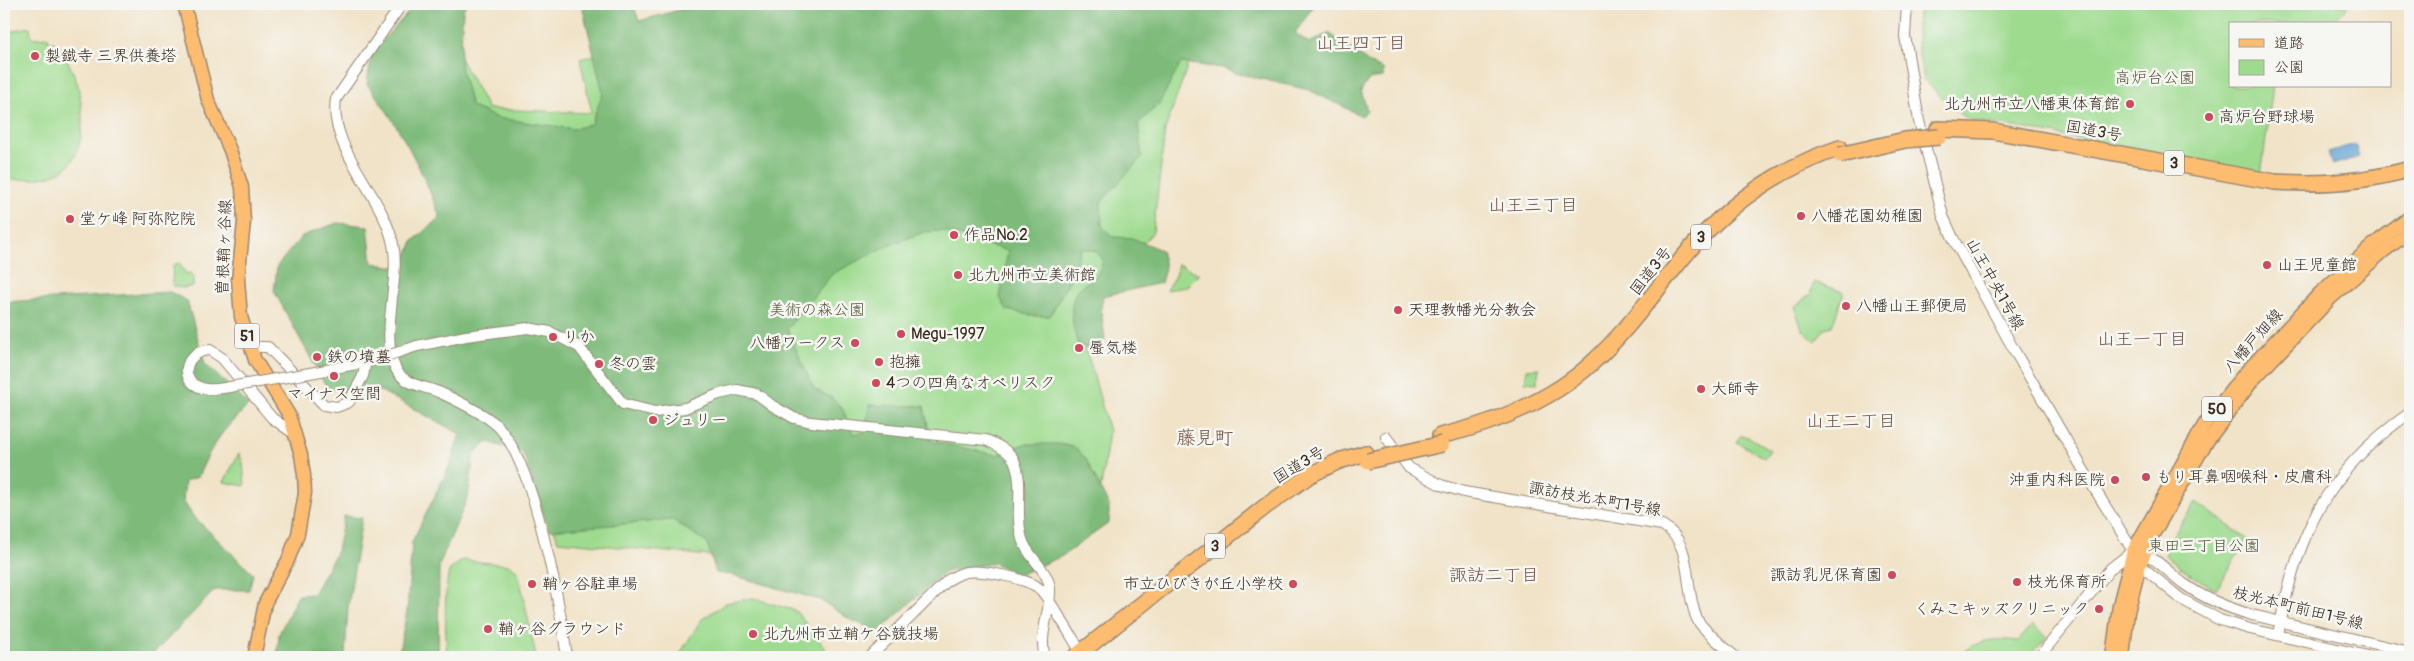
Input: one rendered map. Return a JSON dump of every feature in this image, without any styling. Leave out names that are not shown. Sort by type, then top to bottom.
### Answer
[{"type":"highway","name":"国道3号","points":[[1081,656],[1264,517],[1314,483],[1367,457],[1441,440],[1480,435],[1517,421],[1560,398],[1596,370],[1629,339],[1655,300],[1713,236],[1763,189],[1812,157],[1840,152],[1904,132],[1993,131],[2275,182],[2339,183],[2373,178],[2410,169]]},
{"type":"highway","name":"国道3号","points":[[1939,133],[1996,139],[2276,190],[2341,191],[2410,178]]},
{"type":"main road","name":"曽根鞘ヶ谷線","points":[[184,4],[208,100],[230,150],[242,187],[244,222],[238,280],[241,317],[255,360],[283,402],[296,435],[304,475],[302,515],[292,551],[265,603],[254,657]]},
{"type":"main road","name":"曽根鞘ヶ谷線","points":[[191,4],[209,85],[218,109],[237,148],[249,186],[250,223],[245,292],[247,316],[262,358],[289,399],[304,433],[312,493],[305,536],[292,568],[272,605],[260,657]]},
{"type":"main road","name":"八幡戸畑線","points":[[2112,657],[2119,605],[2139,556],[2196,437],[2232,388],[2320,293],[2374,244],[2410,217]]},
{"type":"main road","name":"八幡戸畑線","points":[[2123,657],[2128,612],[2139,556],[2206,443],[2236,401],[2330,299],[2384,251],[2410,232]]},
{"type":"street","points":[[402,4],[336,99],[334,111],[342,144],[374,199],[394,244],[395,266],[392,298],[391,355],[396,370],[404,380],[442,393],[494,422],[514,448],[533,498],[563,627],[566,657]]},
{"type":"street","name":"山王中央1号線","points":[[1907,4],[1905,36],[1919,121],[1943,216],[1954,240],[2014,350],[2091,483],[2139,556]]},
{"type":"street","points":[[296,435],[272,418],[235,371],[216,353],[210,350],[200,350],[189,360],[187,372],[191,382],[204,389],[230,387],[321,371],[369,361],[417,346],[466,336],[528,328],[550,332],[579,347],[623,404],[637,408],[655,412],[686,408],[719,394],[737,390],[757,394],[794,418],[811,422],[986,440],[1004,450],[1013,458],[1018,474],[1020,533],[1027,551],[1047,578],[1050,588],[1042,647],[1045,657]]},
{"type":"street","points":[[257,347],[268,347],[324,405],[337,407],[349,402],[369,361]]},
{"type":"street","points":[[2278,636],[2293,567],[2318,508],[2335,482],[2370,443],[2410,413]]},
{"type":"street","name":"諏訪枝光本町1号線","points":[[1386,437],[1409,468],[1441,485],[1464,492],[1662,524],[1673,531],[1682,547],[1694,610],[1698,621],[1735,657]]},
{"type":"street","points":[[2039,657],[2111,568],[2139,556]]},
{"type":"street","name":"枝光本町前田1号線","points":[[2139,556],[2204,597],[2252,616],[2281,621],[2410,652]]},
{"type":"street","name":"枝光本町前田1号線","points":[[2139,556],[2181,599],[2203,613],[2220,620],[2278,636],[2372,657]]},
{"type":"street","points":[[870,657],[948,580],[964,572],[985,572],[1012,577],[1039,588],[1056,610],[1081,656]]},
{"type":"green space","name":"美術の森公園","points":[[416,4],[466,4],[463,10],[460,65],[471,106],[497,118],[574,129],[591,124],[603,93],[583,9],[585,4],[633,4],[639,21],[690,7],[728,4],[1315,4],[1295,33],[1309,43],[1329,33],[1372,65],[1383,69],[1383,77],[1369,79],[1361,91],[1367,110],[1362,116],[1309,90],[1236,73],[1223,68],[1181,63],[1159,104],[1138,124],[1142,157],[1101,202],[1102,226],[1113,237],[1132,238],[1161,250],[1165,267],[1161,283],[1103,296],[1101,308],[1105,339],[1098,353],[1078,344],[1074,331],[1072,309],[1078,290],[1099,272],[1103,260],[1096,251],[1081,248],[1069,281],[1050,316],[1034,316],[1007,310],[1000,298],[1008,251],[943,231],[924,232],[887,246],[832,274],[787,329],[814,389],[832,398],[842,408],[853,434],[865,432],[869,405],[924,406],[931,441],[997,455],[1024,444],[1060,444],[1076,448],[1086,459],[1109,506],[1109,523],[1062,556],[1018,575],[994,563],[945,572],[879,631],[851,620],[820,600],[732,575],[716,573],[707,543],[673,520],[549,530],[523,453],[488,442],[474,453],[468,497],[439,565],[438,657],[398,657],[407,611],[412,542],[450,465],[460,434],[381,391],[340,392],[326,386],[274,291],[277,266],[302,236],[337,223],[368,226],[372,263],[402,268],[413,241],[440,217],[426,182],[409,148],[367,84],[372,52]]},
{"type":"green space","name":"美術の森公園","points":[[800,4],[1192,53],[1165,130],[1153,232],[1078,319],[1109,431],[1095,530],[740,559],[558,541],[454,217],[446,33],[488,109],[592,113],[580,59]]},
{"type":"green space","name":"高炉台公園","points":[[1919,4],[2349,4],[2342,13],[2326,22],[2229,22],[2229,88],[2273,88],[2261,175],[2022,128],[1972,121],[1957,112],[1924,80],[1918,51]]},
{"type":"green space","points":[[30,27],[32,38],[48,37],[49,41],[58,44],[72,70],[78,86],[82,108],[79,145],[69,165],[54,175],[40,178],[4,180],[4,33]]},
{"type":"green space","points":[[179,263],[186,274],[190,273],[193,277],[193,286],[184,288],[172,286],[173,265]]},
{"type":"green space","points":[[1178,264],[1199,274],[1186,287],[1166,290],[1175,276]]},
{"type":"green space","points":[[1814,282],[1844,292],[1832,326],[1825,328],[1815,342],[1802,329],[1794,307],[1810,295]]},
{"type":"green space","points":[[170,292],[187,301],[205,364],[249,405],[219,438],[208,455],[198,477],[185,481],[183,501],[193,516],[253,574],[249,590],[215,590],[150,657],[4,657],[4,302]]},
{"type":"green space","points":[[1539,368],[1537,383],[1525,382],[1527,369]]},
{"type":"green space","points":[[1740,436],[1749,437],[1770,450],[1764,458],[1737,442]]},
{"type":"green space","points":[[239,453],[243,463],[245,486],[224,482]]},
{"type":"green space","name":"東田三丁目公園","points":[[2196,502],[2247,539],[2216,590],[2181,568],[2166,555],[2167,544]]},
{"type":"green space","points":[[344,516],[362,518],[348,607],[345,657],[277,657],[279,634],[298,595],[313,594],[337,551]]},
{"type":"green space","name":"鞘ヶ谷グラウンド","points":[[462,560],[509,565],[518,571],[536,657],[447,657],[445,614],[447,582],[449,571]]},
{"type":"green space","name":"北九州市立鞘ケ谷競技場","points":[[753,598],[796,611],[825,648],[826,657],[678,657],[701,620],[726,603]]},
{"type":"green space","points":[[2033,625],[2047,637],[2029,657],[1957,657],[1978,643],[1993,640],[2018,641]]},
{"type":"water","points":[[2355,144],[2359,157],[2332,165],[2328,152]]},
{"type":"place","name":"製鐵寺 三界供養塔","points":[[35,56]]},
{"type":"place","name":"北九州市立八幡東体育館","points":[[2130,104]]},
{"type":"place","name":"高炉台野球場","points":[[2209,117]]},
{"type":"place","name":"八幡花園幼稚園","points":[[1801,216]]},
{"type":"place","name":"堂ケ峰 阿弥陀院","points":[[70,219]]},
{"type":"place","name":"作品No.2","points":[[954,235]]},
{"type":"place","name":"山王児童館","points":[[2267,265]]},
{"type":"place","name":"北九州市立美術館","points":[[958,275]]},
{"type":"place","name":"八幡山王郵便局","points":[[1846,306]]},
{"type":"place","name":"天理教幡光分教会","points":[[1398,310]]},
{"type":"place","name":"Megu-1997","points":[[901,334]]},
{"type":"place","name":"りか","points":[[553,337]]},
{"type":"place","name":"八幡ワークス","points":[[855,343]]},
{"type":"place","name":"蜃気楼","points":[[1079,348]]},
{"type":"place","name":"鉄の墳墓","points":[[317,357]]},
{"type":"place","name":"抱擁","points":[[879,362]]},
{"type":"place","name":"冬の雲","points":[[599,364]]},
{"type":"place","name":"マイナス空間","points":[[334,376]]},
{"type":"place","name":"4つの四角なオベリスク","points":[[876,383]]},
{"type":"place","name":"大師寺","points":[[1701,389]]},
{"type":"place","name":"ジュリー","points":[[653,420]]},
{"type":"place","name":"もり耳鼻咽喉科・皮膚科","points":[[2146,477]]},
{"type":"place","name":"沖重内科医院","points":[[2115,480]]},
{"type":"place","name":"諏訪乳児保育園","points":[[1892,575]]},
{"type":"place","name":"枝光保育所","points":[[2017,582]]},
{"type":"place","name":"鞘ヶ谷駐車場","points":[[532,584]]},
{"type":"place","name":"市立ひびきが丘小学校","points":[[1293,584]]},
{"type":"place","name":"くみこキッズクリニック","points":[[2099,609]]},
{"type":"place","name":"鞘ヶ谷グラウンド","points":[[488,629]]},
{"type":"place","name":"北九州市立鞘ケ谷競技場","points":[[753,634]]},
{"type":"district","name":"山王四丁目","points":[[1361,43]]},
{"type":"district","name":"山王三丁目","points":[[1533,205]]},
{"type":"district","name":"山王一丁目","points":[[2142,339]]},
{"type":"district","name":"山王二丁目","points":[[1851,421]]},
{"type":"district","name":"藤見町","points":[[1205,438]]},
{"type":"district","name":"諏訪二丁目","points":[[1494,575]]}]
